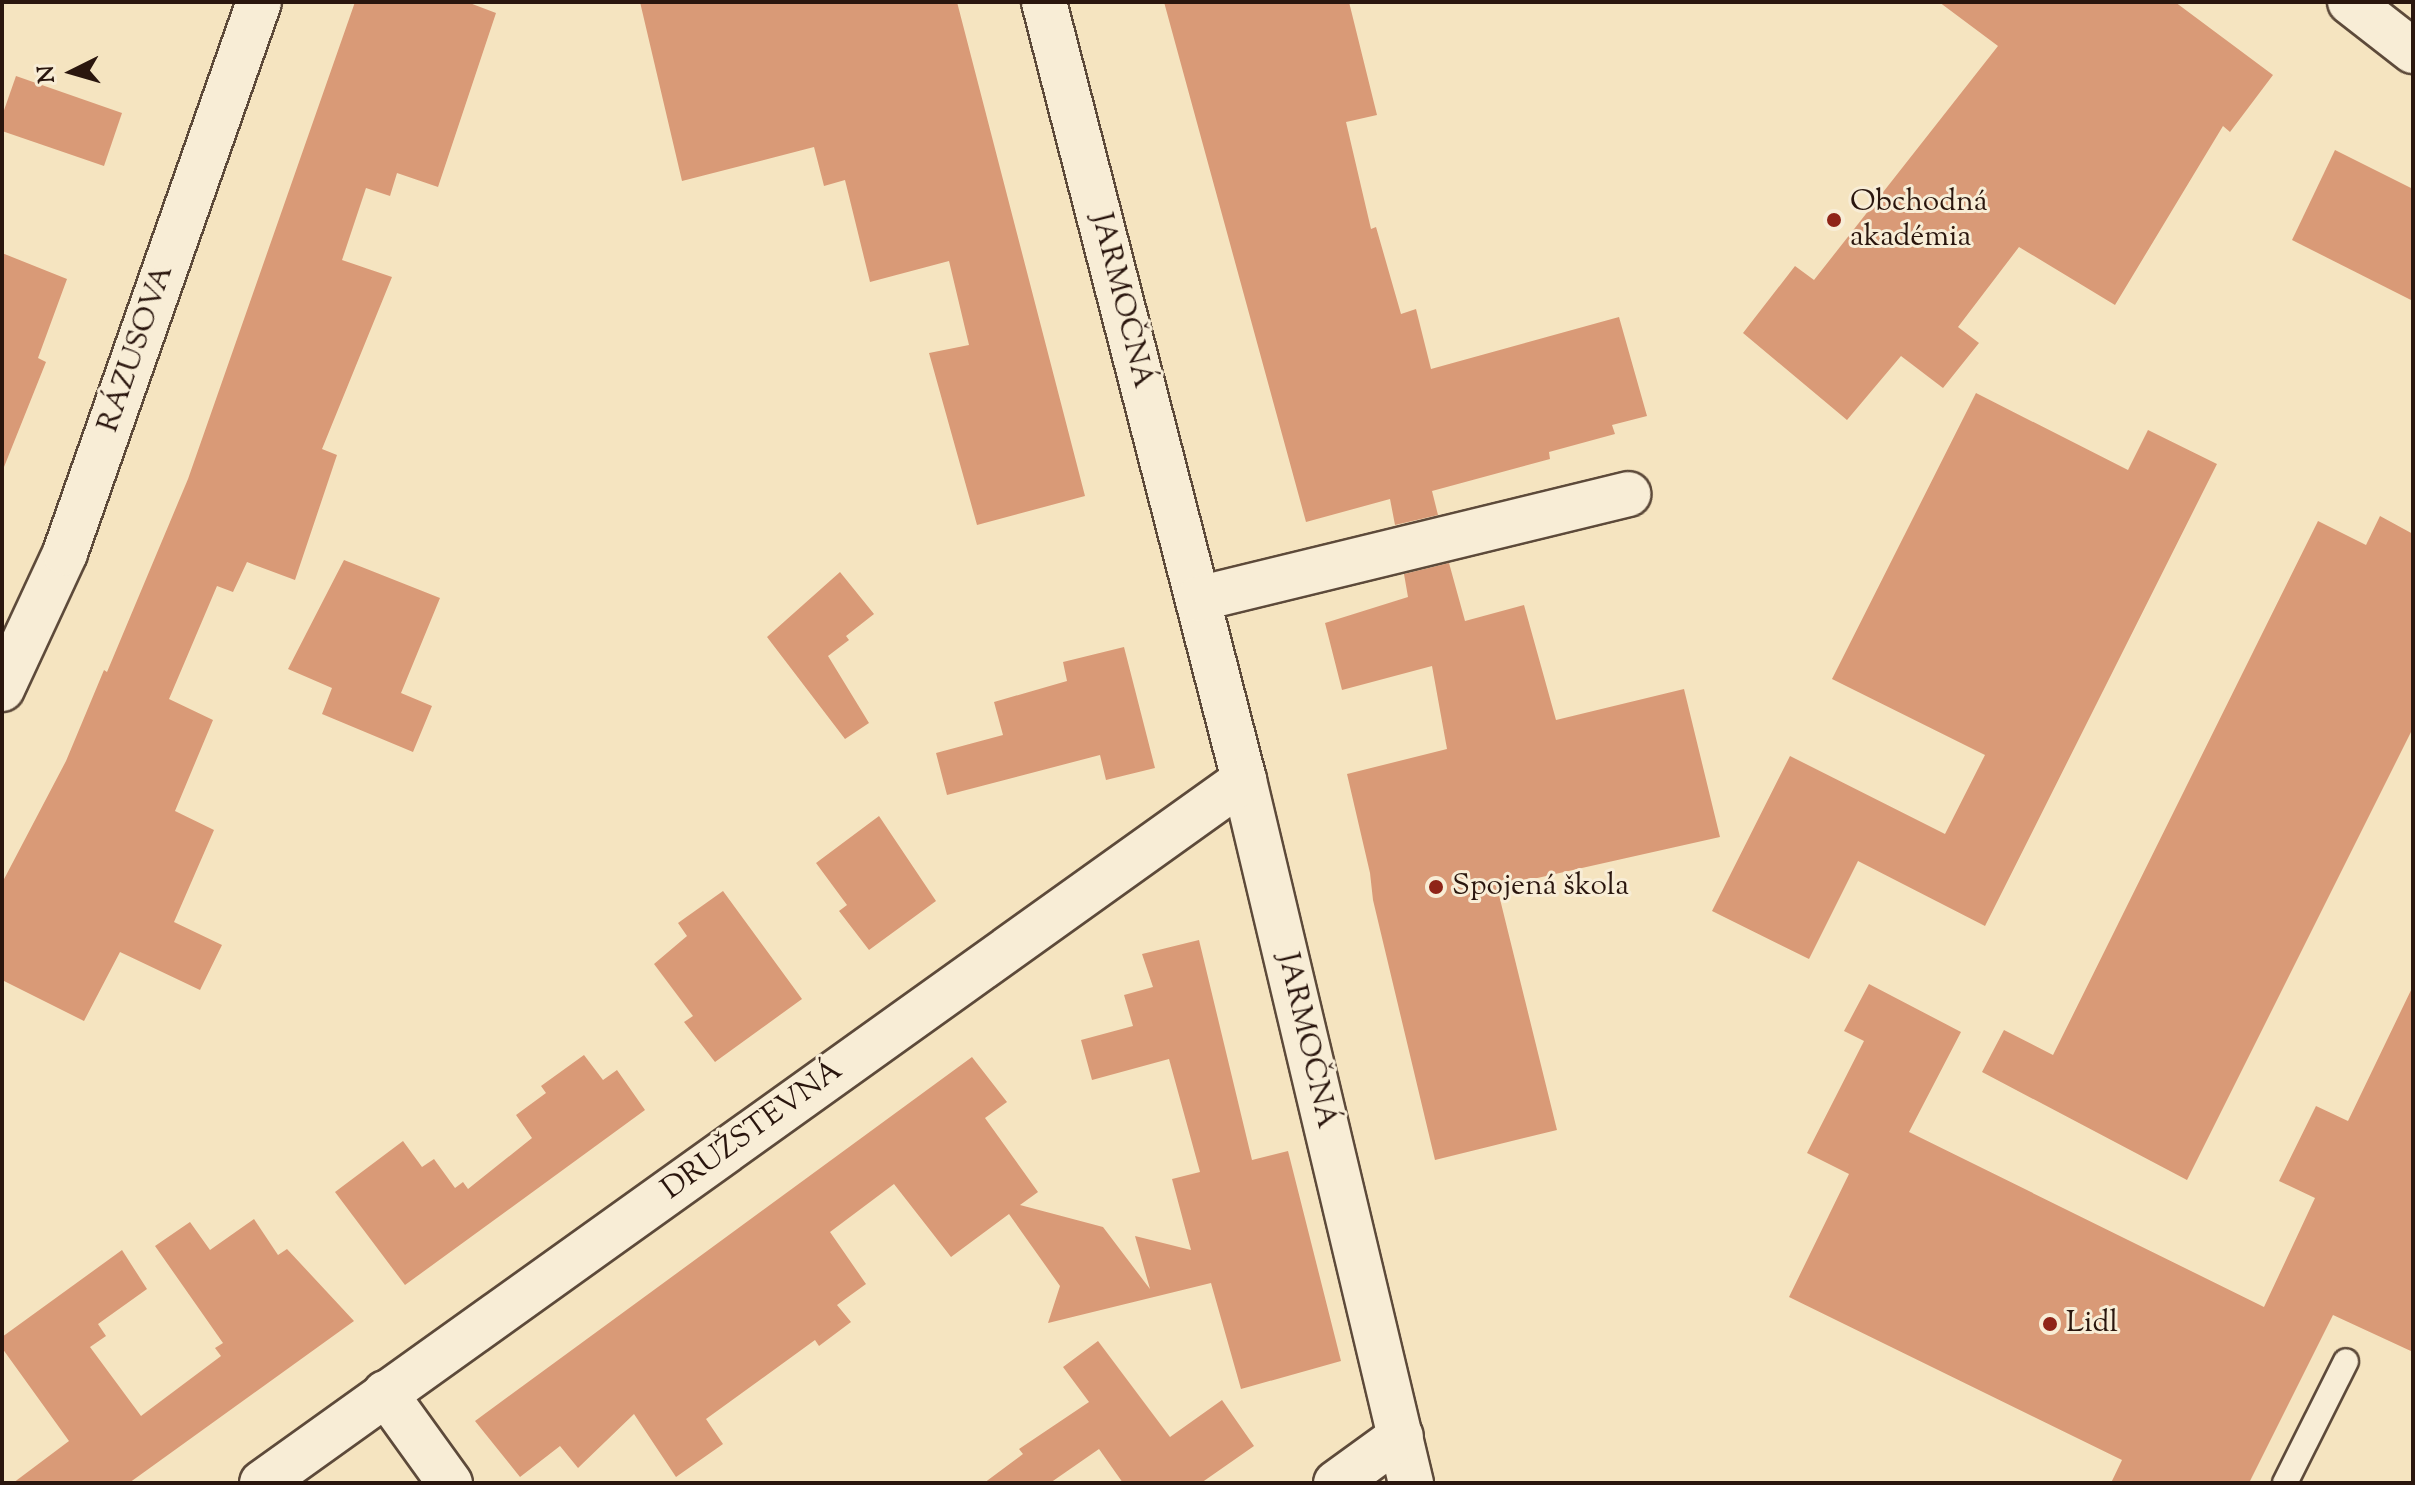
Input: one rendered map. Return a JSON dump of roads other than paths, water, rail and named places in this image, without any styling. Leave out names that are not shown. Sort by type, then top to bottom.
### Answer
[{"type":"street","name":"RÁZUSOVA","points":[[2,689],[65,553],[259,2]]},
{"type":"street","name":"JARMOČNÁ","points":[[1044,2],[1244,780],[1411,1483]]},
{"type":"street","points":[[2350,2],[2413,51]]},
{"type":"street","points":[[1198,599],[1628,494]]},
{"type":"street","name":"DRUŽSTEVNÁ","points":[[262,1483],[1244,780]]},
{"type":"street","points":[[385,1393],[450,1483]]},
{"type":"street","points":[[1336,1483],[1401,1436]]},
{"type":"lane","points":[[2285,1483],[2346,1361]]},
{"type":"place","name":"Obchodná akadémia","points":[[1834,220]]},
{"type":"place","name":"Spojená škola","points":[[1436,887]]},
{"type":"place","name":"Lidl","points":[[2050,1324]]}]
